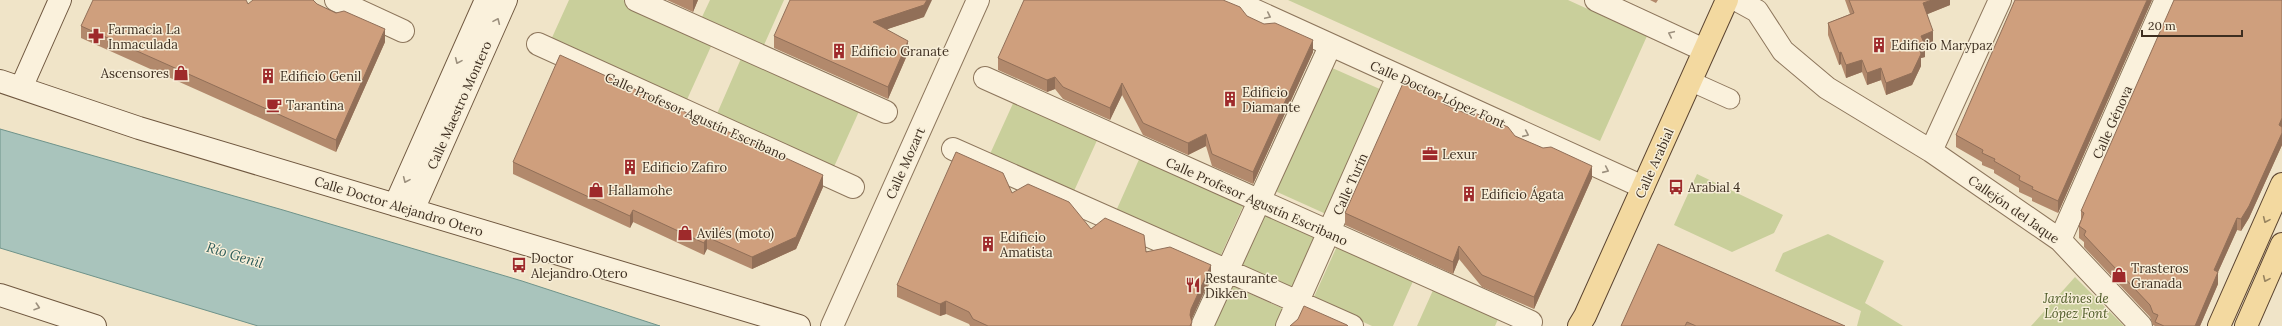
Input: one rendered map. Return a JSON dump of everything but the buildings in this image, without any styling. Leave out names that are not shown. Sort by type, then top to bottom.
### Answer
[{"type":"main road","name":"Calle Arabial","points":[[1579,326],[1585,316],[1727,0]]},
{"type":"main road","points":[[2219,326],[2282,184]]},
{"type":"main road","points":[[2246,326],[2282,244]]},
{"type":"street","points":[[21,88],[60,0]]},
{"type":"street","points":[[336,0],[403,31]]},
{"type":"street","name":"Calle Maestro Montero","points":[[404,207],[486,0]]},
{"type":"street","name":"Calle Maestro Montero","points":[[404,207],[506,0]]},
{"type":"street","points":[[636,0],[886,112]]},
{"type":"street","name":"Calle Mozart","points":[[832,326],[978,0]]},
{"type":"street","name":"Calle Doctor López Font","points":[[1232,0],[1643,187]]},
{"type":"street","points":[[1596,0],[1704,50]]},
{"type":"street","name":"Callejón del Jaque","points":[[1737,0],[1757,11],[1783,51],[1827,88],[1931,151],[2060,240],[2141,326]]},
{"type":"street","points":[[1931,151],[2000,0]]},
{"type":"street","name":"Calle Génova","points":[[2060,240],[2164,4]]},
{"type":"street","name":"Calle Profesor Agustín Escribano","points":[[538,44],[853,187]]},
{"type":"street","points":[[1202,326],[1326,55]]},
{"type":"street","name":"Calle Profesor Agustín Escribano","points":[[985,78],[1530,322]]},
{"type":"street","name":"Calle Doctor Alejandro Otero","points":[[0,81],[139,128],[799,326]]},
{"type":"street","name":"Calle Turín","points":[[1287,326],[1394,85]]},
{"type":"street","points":[[953,149],[1352,326]]},
{"type":"street","points":[[0,295],[95,326]]},
{"type":"lane","points":[[1690,81],[1730,99]]},
{"type":"green space","points":[[569,0],[623,0],[713,42],[685,104],[550,42]]},
{"type":"green space","points":[[710,0],[784,0],[764,45],[702,17]]},
{"type":"green space","points":[[1288,0],[1568,0],[1647,36],[1600,141]]},
{"type":"green space","points":[[743,54],[861,107],[833,169],[716,116]]},
{"type":"green space","points":[[1330,67],[1382,90],[1326,214],[1275,191]]},
{"type":"green space","points":[[1015,99],[1099,136],[1074,191],[990,154]]},
{"type":"green space","points":[[1141,155],[1245,202],[1220,257],[1116,211]]},
{"type":"green space","points":[[1697,174],[1783,215],[1774,233],[1732,252],[1674,225]]},
{"type":"green space","points":[[1265,212],[1318,235],[1293,290],[1241,267]]},
{"type":"green space","points":[[1828,234],[1884,261],[1865,303],[1903,326],[1857,326],[1861,311],[1775,271],[1783,253]]},
{"type":"green space","points":[[1338,244],[1414,279],[1393,326],[1372,326],[1313,299]]},
{"type":"green space","name":"Jardines de López Font","points":[[2075,277],[2124,326],[2031,326]]},
{"type":"green space","points":[[1232,286],[1284,309],[1277,326],[1214,326]]},
{"type":"green space","points":[[1434,288],[1499,317],[1495,326],[1417,326]]},
{"type":"water","name":"Río Genil","points":[[0,129],[283,210],[522,281],[660,326],[258,326],[0,248]]},
{"type":"place","name":"Farmacia La Inmaculada","points":[[96,36]]},
{"type":"place","name":"Edificio Marypaz","points":[[1879,45]]},
{"type":"place","name":"Edificio Granate","points":[[839,51]]},
{"type":"place","name":"Ascensores","points":[[181,73]]},
{"type":"place","name":"Edificio Genil","points":[[268,76]]},
{"type":"place","name":"Edificio Diamante","points":[[1230,99]]},
{"type":"place","name":"Tarantina","points":[[274,105]]},
{"type":"place","name":"Lexur","points":[[1430,154]]},
{"type":"place","name":"Edificio Zafiro","points":[[630,167]]},
{"type":"place","name":"Arabial 4","points":[[1676,187]]},
{"type":"place","name":"Hallamohe","points":[[596,190]]},
{"type":"place","name":"Edificio Ágata","points":[[1469,194]]},
{"type":"place","name":"Avilés (moto)","points":[[685,233]]},
{"type":"place","name":"Edificio Amatista","points":[[988,244]]},
{"type":"place","name":"Doctor Alejandro Otero","points":[[519,265]]},
{"type":"place","name":"Trasteros Granada","points":[[2119,275]]},
{"type":"place","name":"Restaurante Dikken","points":[[1193,285]]}]
